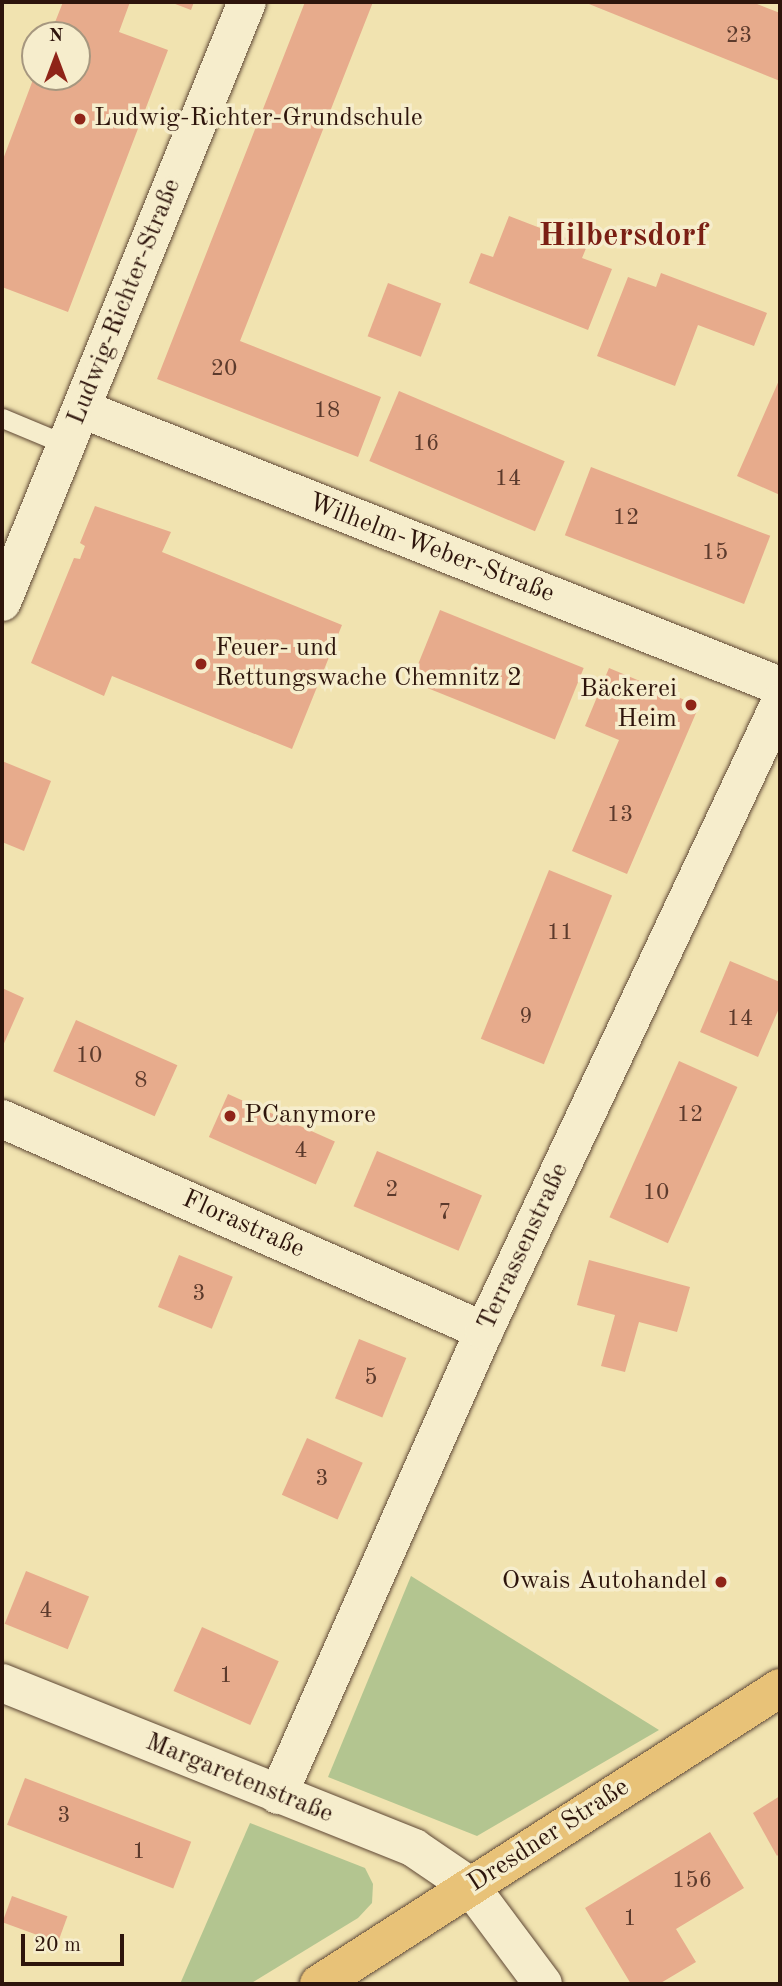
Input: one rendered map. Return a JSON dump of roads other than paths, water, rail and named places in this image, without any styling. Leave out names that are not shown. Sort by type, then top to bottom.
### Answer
[{"type":"main road","name":"Dresdner Straße","points":[[319,1984],[780,1688]]},
{"type":"street","name":"Ludwig-Richter-Straße","points":[[2,602],[247,2]]},
{"type":"street","name":"Wilhelm-Weber-Straße","points":[[82,408],[780,686]]},
{"type":"street","name":"Terrassenstraße","points":[[278,1795],[484,1331],[780,703]]},
{"type":"street","name":"Florastraße","points":[[2,1119],[484,1331]]},
{"type":"street","name":"Margaretenstraße","points":[[2,1683],[414,1848],[470,1886],[543,1984]]},
{"type":"lane","points":[[2,418],[67,445]]},
{"type":"place","name":"Ludwig-Richter-Grundschule","points":[[80,119]]},
{"type":"place","name":"Feuer- und Rettungswache Chemnitz 2","points":[[201,664]]},
{"type":"place","name":"Bäckerei Heim","points":[[691,705]]},
{"type":"place","name":"PCanymore","points":[[230,1116]]},
{"type":"place","name":"Owais Autohandel","points":[[721,1582]]},
{"type":"district","name":"Hilbersdorf","points":[[623,237]]}]
